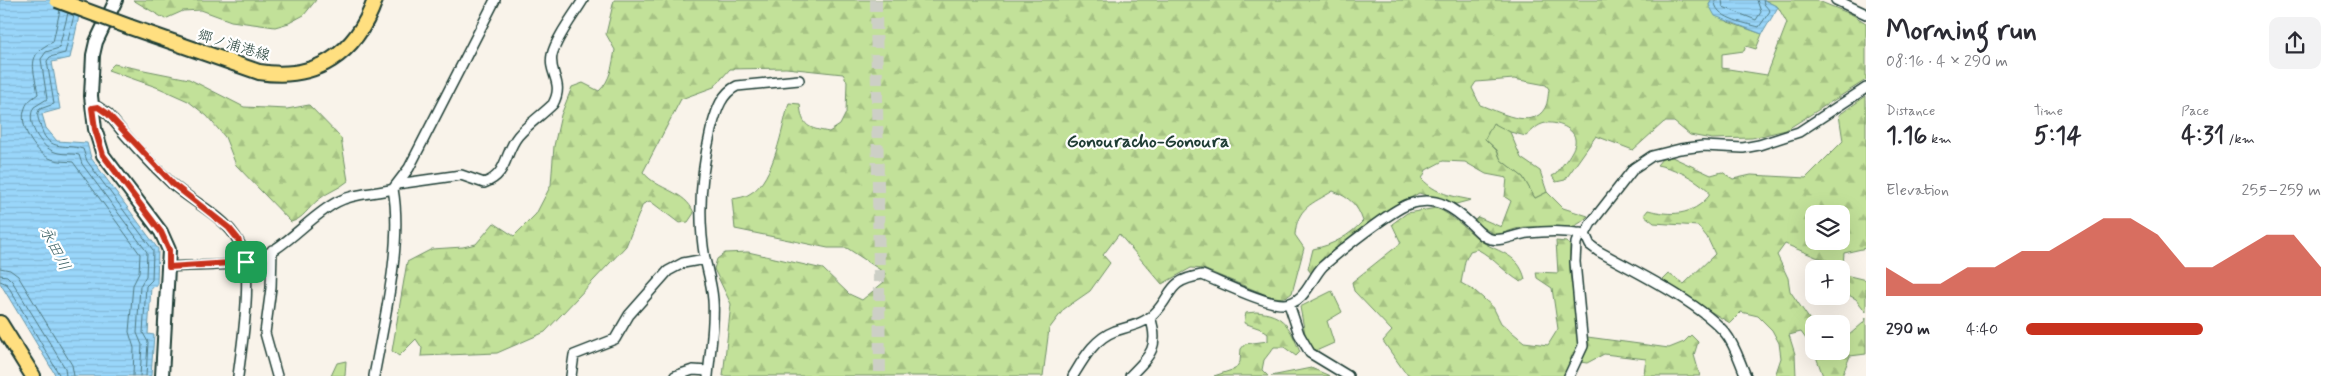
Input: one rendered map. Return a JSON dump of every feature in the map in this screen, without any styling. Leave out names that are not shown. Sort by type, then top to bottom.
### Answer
[{"type":"main road","name":"郷ノ浦港線","points":[[57,0],[259,72],[278,75],[293,74],[325,64],[350,46],[366,23],[375,0]]},
{"type":"main road","points":[[0,323],[33,376]]},
{"type":"street","points":[[116,0],[96,42],[93,55],[92,108],[95,129],[103,155],[161,232],[169,250],[162,376]]},
{"type":"street","points":[[374,376],[390,289],[396,214],[395,187],[409,168],[495,0]]},
{"type":"street","points":[[169,267],[246,262],[272,250],[338,202],[352,196],[461,175],[484,182],[499,175],[515,140],[553,104],[558,83],[552,64],[552,52],[582,0]]},
{"type":"street","points":[[1836,0],[1866,14]]},
{"type":"street","points":[[674,376],[694,370],[708,373],[713,301],[705,258],[700,212],[702,174],[715,116],[722,100],[731,89],[738,86],[799,80]]},
{"type":"street","points":[[1569,376],[1583,346],[1575,262],[1576,243],[1642,161],[1652,156],[1680,149],[1703,146],[1743,148],[1759,145],[1798,132],[1866,88]]},
{"type":"street","points":[[92,108],[98,107],[108,114],[173,184],[229,228],[238,239],[246,262],[247,273],[242,349],[238,376]]},
{"type":"street","points":[[1074,376],[1089,349],[1112,332],[1150,317],[1168,291],[1191,276],[1202,275],[1268,301],[1289,304],[1304,294],[1322,267],[1390,214],[1408,204],[1422,202],[1443,203],[1453,208],[1477,231],[1491,239],[1530,232],[1582,234]]},
{"type":"street","points":[[1582,234],[1590,245],[1598,251],[1690,304],[1719,326],[1728,336],[1746,376]]},
{"type":"street","points":[[272,250],[271,288],[265,333],[277,376]]},
{"type":"street","points":[[571,376],[574,355],[615,339],[629,315],[668,271],[683,263],[705,258]]},
{"type":"street","points":[[1289,304],[1299,334],[1310,353],[1348,376]]},
{"type":"street","points":[[1130,376],[1145,360],[1156,340],[1156,334],[1150,317]]},
{"type":"green space","points":[[133,0],[316,0],[304,15],[289,23],[275,27],[231,21],[201,10],[183,11],[165,19]]},
{"type":"green space","points":[[614,0],[1711,0],[1709,5],[1728,22],[1762,34],[1756,49],[1746,46],[1744,51],[1722,54],[1722,68],[1767,75],[1787,23],[1778,7],[1764,0],[1816,0],[1853,15],[1866,23],[1866,80],[1786,130],[1752,138],[1712,139],[1690,135],[1674,122],[1664,122],[1633,150],[1596,136],[1565,180],[1556,182],[1552,176],[1556,174],[1574,147],[1575,139],[1571,131],[1557,124],[1546,123],[1538,126],[1526,136],[1510,132],[1493,124],[1485,139],[1497,151],[1501,160],[1523,177],[1535,198],[1547,192],[1563,208],[1588,216],[1575,226],[1567,228],[1523,227],[1496,235],[1473,222],[1478,217],[1501,227],[1511,201],[1505,197],[1507,178],[1486,174],[1465,162],[1443,161],[1426,170],[1422,179],[1439,191],[1451,196],[1471,200],[1456,204],[1419,193],[1381,215],[1311,273],[1308,269],[1313,249],[1340,239],[1363,221],[1352,202],[1333,191],[1307,207],[1299,218],[1295,235],[1304,248],[1292,293],[1284,297],[1269,296],[1203,269],[1191,268],[1162,284],[1119,234],[1103,255],[1110,263],[1090,291],[1064,309],[1049,329],[1043,376],[723,376],[731,304],[714,269],[717,259],[725,253],[748,252],[823,269],[849,294],[862,300],[884,282],[885,273],[847,248],[828,248],[735,229],[732,199],[749,194],[766,177],[776,152],[789,103],[800,104],[802,118],[807,125],[829,132],[840,125],[846,113],[847,81],[843,74],[786,68],[730,69],[714,87],[681,99],[643,172],[656,183],[678,195],[690,205],[694,213],[688,222],[679,223],[650,201],[643,204],[626,246],[545,332],[497,353],[421,356],[422,348],[416,339],[399,356],[392,351],[407,262],[432,249],[463,247],[476,244],[494,223],[514,236],[536,214],[551,185],[554,146],[561,115],[572,87],[583,83],[599,91],[609,77],[615,50],[606,34]],"holes":[[[1514,79],[1546,85],[1549,89],[1545,108],[1539,115],[1523,119],[1505,115],[1480,105],[1472,88],[1476,82]]]},
{"type":"green space","points":[[114,64],[189,79],[244,107],[287,109],[309,105],[341,138],[348,181],[322,197],[302,216],[291,222],[236,165],[225,137],[207,116],[188,101],[159,88],[108,70]]},
{"type":"green space","points":[[1866,96],[1866,248],[1844,253],[1843,260],[1826,260],[1785,244],[1777,255],[1788,278],[1790,291],[1806,315],[1805,338],[1801,332],[1789,335],[1795,354],[1796,376],[1775,376],[1781,358],[1779,343],[1772,330],[1758,316],[1741,312],[1730,323],[1661,282],[1669,274],[1684,284],[1715,254],[1707,237],[1698,226],[1654,223],[1644,215],[1648,210],[1665,213],[1688,211],[1702,203],[1709,196],[1709,191],[1691,178],[1678,171],[1657,165],[1662,159],[1672,157],[1711,175],[1722,172],[1733,179],[1751,175],[1806,178],[1843,141],[1839,115]]},
{"type":"green space","points":[[1493,123],[1510,132],[1521,158],[1540,171],[1547,192],[1535,198],[1523,177],[1501,160],[1497,150],[1485,139]]},
{"type":"green space","points":[[1437,208],[1453,218],[1484,243],[1511,258],[1522,270],[1525,279],[1521,282],[1477,249],[1470,251],[1465,261],[1461,283],[1475,291],[1493,307],[1501,323],[1524,342],[1548,345],[1558,329],[1552,288],[1537,278],[1536,272],[1558,273],[1556,241],[1566,242],[1570,245],[1570,273],[1580,336],[1669,348],[1684,342],[1691,335],[1698,342],[1694,355],[1700,376],[1639,376],[1644,374],[1646,359],[1604,354],[1587,363],[1572,361],[1573,376],[1411,376],[1404,371],[1383,341],[1392,331],[1354,291],[1352,282],[1401,243],[1392,224],[1407,213]]},
{"type":"green space","points":[[1850,276],[1866,280],[1866,312],[1856,299],[1850,296]]},
{"type":"green space","points":[[1332,291],[1342,312],[1327,321],[1334,343],[1316,351],[1306,339],[1300,307]]},
{"type":"green space","points":[[1246,313],[1266,313],[1280,319],[1289,329],[1300,352],[1296,356],[1284,347],[1274,347],[1264,360],[1262,370],[1268,376],[1214,376],[1235,369],[1240,362],[1241,349],[1245,344],[1268,341],[1268,334],[1261,329],[1244,323]]},
{"type":"green space","points":[[1866,318],[1866,354],[1850,356],[1850,334]]},
{"type":"green space","points":[[1817,360],[1848,360],[1842,376],[1823,376]]},
{"type":"green space","points":[[346,361],[345,376],[331,376],[337,363]]},
{"type":"green space","points":[[1311,368],[1330,376],[1271,376]]},
{"type":"water","name":"永田川","points":[[0,0],[80,0],[78,21],[70,58],[52,62],[60,109],[42,114],[46,128],[57,141],[87,143],[91,158],[158,249],[157,286],[151,287],[148,334],[154,335],[151,376],[56,376],[0,283]]},
{"type":"water","points":[[1711,0],[1764,0],[1778,7],[1762,34],[1715,16],[1709,5]]},
{"type":"tunnel","points":[[876,0],[880,376]]},
{"type":"district","name":"Gonouracho-Gonoura","points":[[1148,141]]},
{"type":"route","points":[[98,107],[108,114],[122,132],[173,184],[229,228],[238,239],[246,262],[169,267],[169,250],[161,232],[103,155],[95,129],[92,108],[98,107]]}]
